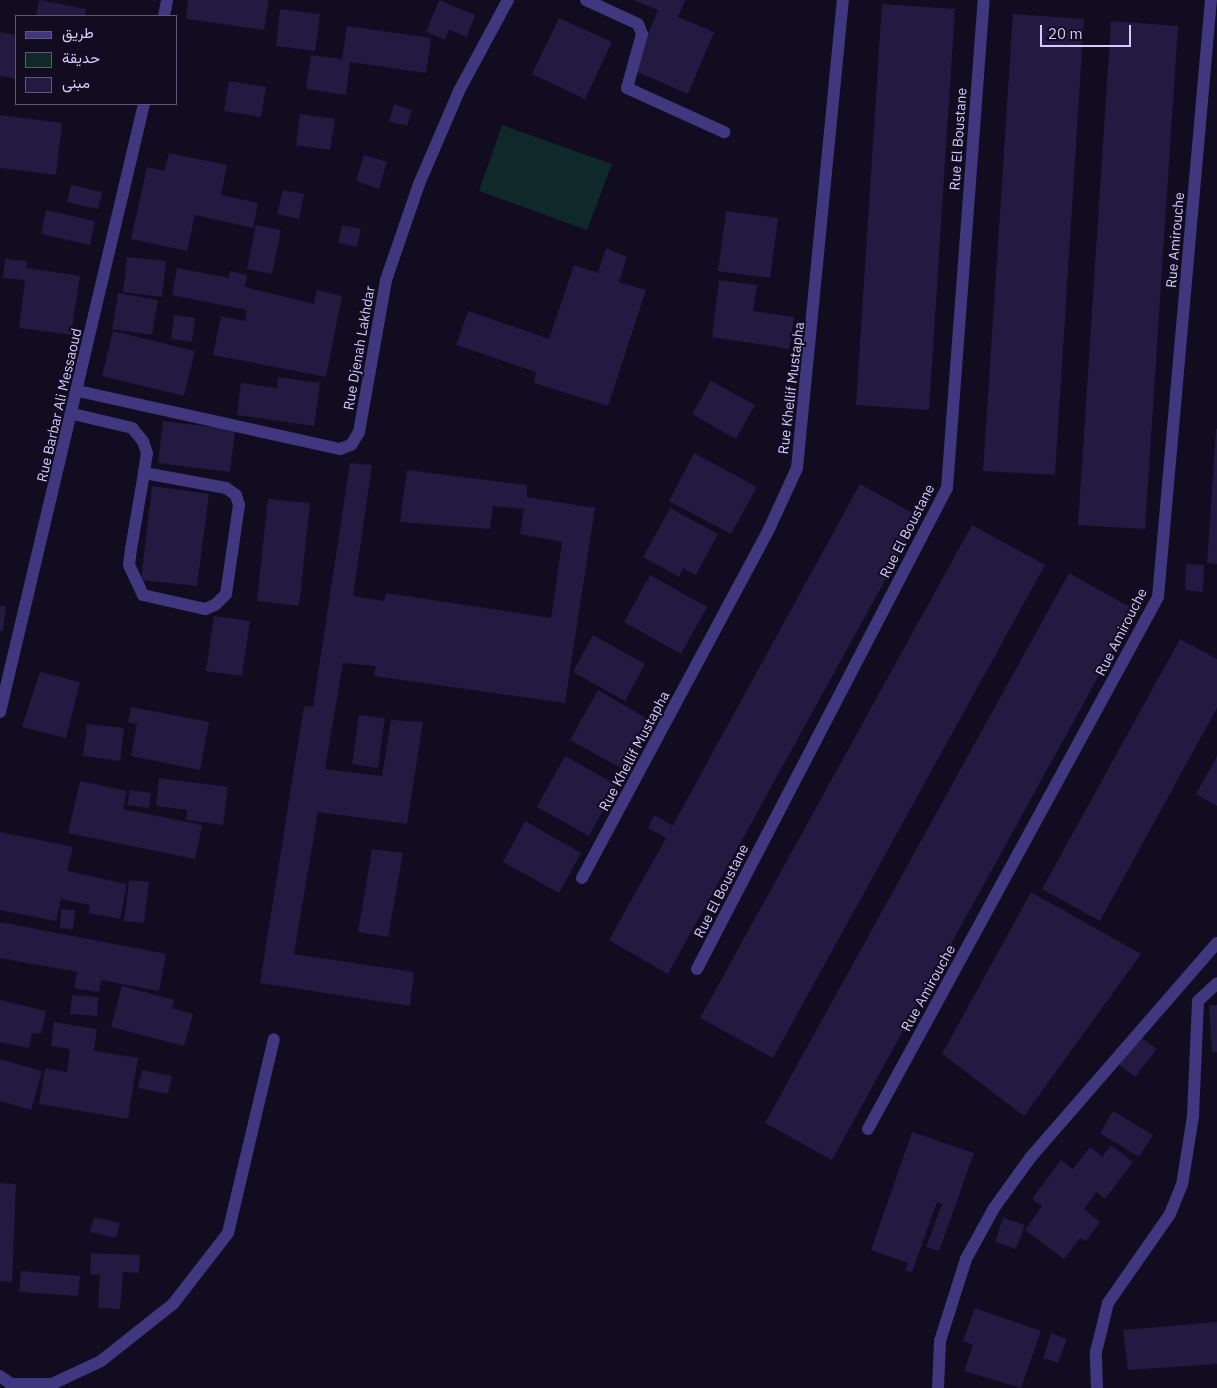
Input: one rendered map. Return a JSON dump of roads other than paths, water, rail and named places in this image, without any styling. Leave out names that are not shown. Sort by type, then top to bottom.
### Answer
[{"type":"street","points":[[164,15],[167,0]]},
{"type":"street","name":"Rue Djenah Lakhdar","points":[[78,391],[340,449],[351,445],[359,432],[386,280],[416,193],[460,89],[508,0]]},
{"type":"street","points":[[586,0],[638,24],[642,34],[627,88],[724,132]]},
{"type":"street","name":"Rue Khellif Mustapha","points":[[582,878],[769,529],[797,468],[843,0]]},
{"type":"street","name":"Rue El Boustane","points":[[697,969],[947,488],[984,0]]},
{"type":"street","name":"Rue Amirouche","points":[[868,1129],[1158,597],[1211,0]]},
{"type":"street","name":"Rue Barbar Ali Messaoud","points":[[0,712],[73,414],[144,105]]},
{"type":"street","points":[[73,414],[132,428],[147,453],[129,565],[133,580],[144,595],[205,609],[215,605],[226,594],[239,505],[236,495],[226,488],[144,473]]},
{"type":"street","points":[[938,1388],[940,1340],[966,1259],[994,1208],[1030,1158],[1217,942]]},
{"type":"street","points":[[1097,1388],[1096,1352],[1108,1303],[1170,1214],[1182,1186],[1193,1116],[1198,1001],[1217,983]]},
{"type":"street","points":[[0,1376],[11,1384],[52,1384],[101,1361],[173,1304],[228,1232],[274,1039]]}]
